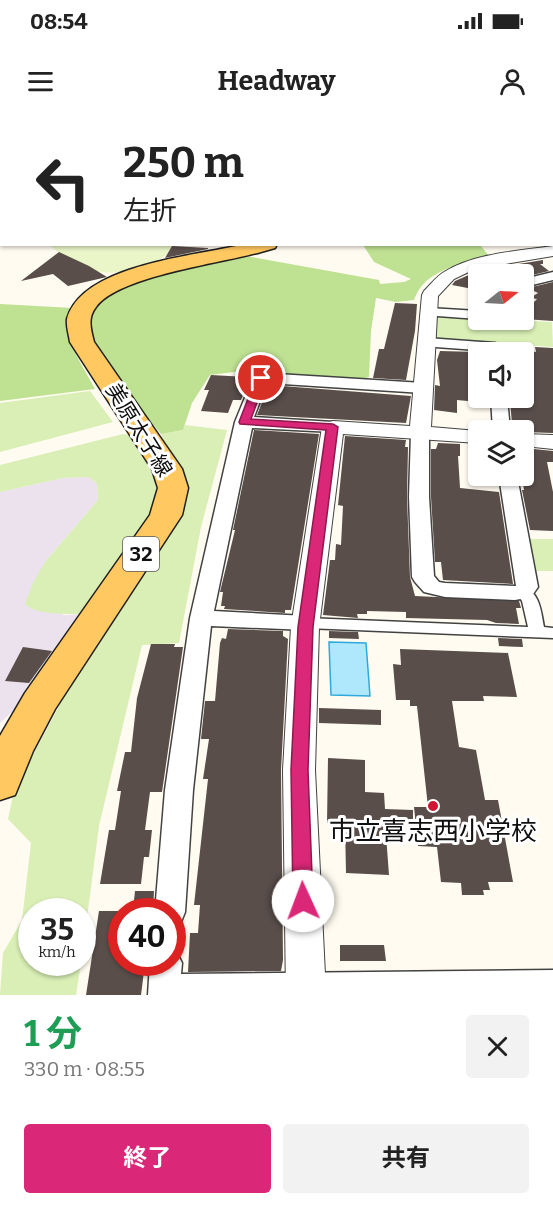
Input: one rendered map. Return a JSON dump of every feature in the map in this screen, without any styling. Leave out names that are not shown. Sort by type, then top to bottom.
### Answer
[{"type":"main road","name":"美原太子線","points":[[0,783],[12,751],[39,703],[166,515],[173,488],[167,469],[82,342],[78,326],[80,312],[102,290],[133,276],[260,246]]},
{"type":"street","points":[[201,618],[545,633],[530,599],[523,592],[445,590],[432,587],[423,577],[419,497],[420,433],[430,295],[448,276],[469,266],[496,259],[553,251]]},
{"type":"street","points":[[534,281],[553,276]]},
{"type":"street","points":[[429,312],[468,314]]},
{"type":"street","points":[[427,343],[468,346]]},
{"type":"street","points":[[171,898],[179,790],[201,618],[244,422],[261,378],[423,388]]},
{"type":"street","points":[[244,422],[468,436]]},
{"type":"street","points":[[306,992],[299,770],[306,623],[333,427]]},
{"type":"street","points":[[534,441],[553,442]]},
{"type":"street","points":[[510,486],[526,587],[523,592]]},
{"type":"street","points":[[165,983],[306,992],[445,991],[553,985]]},
{"type":"shaded area","points":[[89,477],[97,484],[98,500],[45,562],[63,615],[83,614],[25,700],[0,723],[0,492],[63,478]]},
{"type":"green space","points":[[50,246],[175,246],[155,262],[113,273],[90,270],[70,260]]},
{"type":"green space","points":[[364,246],[481,246],[489,256],[435,275],[419,290],[414,300],[396,302],[376,298],[371,331],[369,377],[360,380],[242,371],[210,375],[192,403],[183,430],[161,434],[117,378],[96,346],[90,331],[88,316],[96,298],[166,272],[246,256],[379,280],[380,284],[404,282],[411,279],[374,262]]},
{"type":"green space","points":[[0,304],[73,308],[68,328],[70,339],[95,389],[0,401]]},
{"type":"green space","points":[[436,316],[468,318],[468,330],[534,330],[534,321],[552,322],[553,347],[534,346],[534,342],[435,339]]},
{"type":"green space","points":[[90,391],[113,422],[0,452],[0,403]]},
{"type":"green space","points":[[185,425],[227,430],[201,527],[179,643],[142,645],[99,826],[90,898],[25,898],[31,843],[8,819],[14,791],[95,638],[164,535],[170,459],[161,434],[183,430]]},
{"type":"green space","points":[[123,434],[131,435],[146,459],[153,475],[158,503],[83,614],[52,613],[30,608],[25,604],[33,583],[45,562],[98,500],[97,484],[89,477],[63,478],[0,492],[0,465]]},
{"type":"green space","points":[[527,539],[553,539],[553,571],[534,571]]},
{"type":"green space","points":[[18,927],[18,976],[79,976],[76,995],[0,995],[3,953]]},
{"type":"water","points":[[329,642],[366,643],[370,696],[331,695]]},
{"type":"building","points":[[172,246],[208,248],[208,249],[165,258]]},
{"type":"building","points":[[59,252],[107,277],[68,286],[53,274],[21,281]]},
{"type":"building","points":[[543,260],[543,264],[540,264],[549,271],[534,275],[534,264],[518,264]]},
{"type":"building","points":[[468,275],[468,288],[452,285],[455,281]]},
{"type":"building","points":[[553,282],[553,321],[534,320],[534,302],[537,299],[534,299],[534,296],[538,293],[534,291],[534,287]]},
{"type":"building","points":[[395,303],[417,304],[415,331],[406,380],[373,378],[379,349],[384,349]]},
{"type":"building","points":[[535,347],[553,348],[553,433],[534,432],[534,420],[512,420],[511,408],[534,408],[534,352],[536,352]]},
{"type":"building","points":[[440,351],[468,352],[468,401],[457,400],[457,413],[434,410],[435,385],[440,386],[437,360]]},
{"type":"building","points":[[211,375],[247,377],[245,380],[249,381],[241,400],[233,400],[228,413],[201,411],[209,390],[204,390]]},
{"type":"building","points":[[269,385],[411,396],[406,423],[257,415]]},
{"type":"building","points":[[254,430],[319,434],[291,610],[285,610],[285,613],[224,609],[225,606],[221,606],[223,592],[220,592],[235,530],[233,530]]},
{"type":"building","points":[[345,436],[406,440],[410,577],[415,596],[519,601],[521,608],[516,608],[519,624],[496,623],[487,620],[406,618],[406,612],[367,611],[367,614],[357,614],[358,618],[323,615],[330,560],[335,560],[336,544],[341,545],[343,506],[338,505]]},
{"type":"building","points":[[438,443],[460,444],[460,456],[458,456],[460,488],[499,492],[513,584],[443,580],[441,562],[435,562],[431,497],[431,449],[436,449]]},
{"type":"building","points":[[534,449],[553,451],[553,462],[547,462],[553,492],[553,531],[530,530],[522,490],[524,490],[523,486],[534,486]]},
{"type":"building","points":[[228,629],[283,631],[283,636],[288,639],[281,770],[283,960],[281,971],[188,972],[190,933],[198,933],[200,905],[194,905],[208,779],[203,779],[209,739],[201,739],[205,701],[215,701],[220,643],[222,638],[226,639]]},
{"type":"building","points":[[329,631],[358,632],[359,639],[329,638]]},
{"type":"building","points":[[498,638],[522,639],[523,647],[499,646]]},
{"type":"building","points":[[151,644],[175,644],[174,647],[183,647],[162,792],[150,792],[145,830],[152,830],[149,857],[144,857],[141,884],[100,884],[109,830],[115,830],[121,791],[117,791],[125,752],[131,752],[137,698]]},
{"type":"building","points":[[23,647],[52,651],[29,683],[5,681]]},
{"type":"building","points":[[400,649],[508,653],[517,697],[483,696],[484,701],[452,701],[459,747],[476,750],[485,800],[498,800],[513,882],[488,882],[490,890],[483,890],[484,895],[462,895],[461,883],[441,882],[437,847],[418,846],[414,807],[428,807],[417,706],[410,706],[410,700],[396,700],[393,664],[401,665]]},
{"type":"building","points":[[319,708],[381,710],[381,725],[319,723]]},
{"type":"building","points":[[328,758],[365,760],[365,792],[384,793],[385,809],[413,810],[413,822],[385,822],[389,875],[346,873],[345,824],[327,823]]},
{"type":"building","points":[[135,891],[154,891],[154,898],[134,898]]},
{"type":"building","points":[[99,911],[108,911],[108,976],[143,976],[141,995],[86,995],[89,976],[96,976],[96,930]]},
{"type":"building","points":[[340,945],[384,945],[386,961],[340,961]]},
{"type":"place","name":"市立喜志西小学校","points":[[433,806]]},
{"type":"route","points":[[261,378],[244,422],[333,427],[305,627],[299,770],[303,901]]}]
